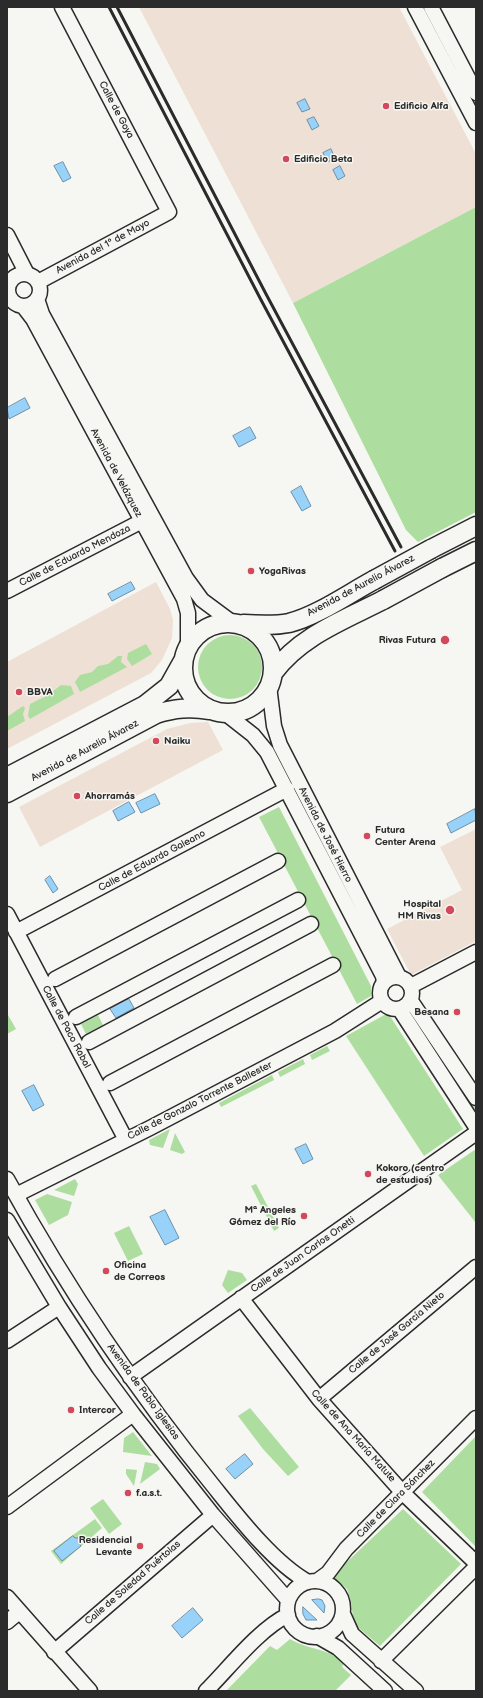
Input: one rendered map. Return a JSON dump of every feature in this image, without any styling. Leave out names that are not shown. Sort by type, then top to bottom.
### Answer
[{"type":"main road","name":"Avenida de Aurelio Álvarez","points":[[237,624],[266,626],[290,623],[311,614],[476,526]]},
{"type":"main road","points":[[271,680],[272,657],[266,643],[255,631],[237,624],[219,623],[207,628],[196,636],[185,654],[183,676],[189,690],[198,702],[218,711],[246,709],[258,701],[271,680],[284,658],[300,645],[320,632],[476,551]]},
{"type":"main road","name":"Avenida de Aurelio Álvarez","points":[[7,777],[145,704],[169,686],[185,654]]},
{"type":"main road","name":"Avenida de Aurelio Álvarez","points":[[7,793],[156,714],[190,707],[218,711]]},
{"type":"street","name":"Calle de Goya","points":[[62,7],[169,212]]},
{"type":"street","points":[[415,7],[476,123]]},
{"type":"street","points":[[431,7],[476,93]]},
{"type":"street","name":"Avenida del 1º de Mayo","points":[[32,278],[169,212]]},
{"type":"street","points":[[7,235],[32,278],[40,292],[37,299],[31,304],[23,306],[14,304],[8,297],[8,279],[19,274],[32,278]]},
{"type":"street","name":"Avenida de Velázquez","points":[[37,299],[42,314],[186,578],[202,600],[237,624]]},
{"type":"street","name":"Avenida de Velázquez","points":[[23,306],[33,319],[184,599],[188,613],[185,654]]},
{"type":"street","name":"Calle de Eduardo Mendoza","points":[[7,591],[142,521]]},
{"type":"street","name":"Avenida de José Hierro","points":[[271,680],[274,726],[280,745],[399,977]]},
{"type":"street","name":"Avenida de José Hierro","points":[[218,711],[253,735],[267,752],[383,976],[384,982]]},
{"type":"street","name":"Calle de Eduardo Galeano","points":[[16,932],[287,790]]},
{"type":"street","points":[[55,979],[278,861]]},
{"type":"street","points":[[76,1017],[298,900]]},
{"type":"street","name":"Calle de Paco Rabal","points":[[7,914],[126,1140]]},
{"type":"street","points":[[89,1042],[311,924]]},
{"type":"street","points":[[411,986],[476,952]]},
{"type":"street","points":[[110,1083],[333,965]]},
{"type":"street","points":[[400,1010],[411,1001],[413,993],[411,986],[407,981],[399,977],[391,977],[384,982],[379,995],[382,1002],[386,1007],[400,1010],[476,1127]]},
{"type":"street","points":[[411,1001],[476,1098]]},
{"type":"street","name":"Calle de Gonzalo Torrente Ballester","points":[[16,1195],[126,1140],[335,1031],[382,1002]]},
{"type":"street","name":"Calle de Juan Carlos Onetti","points":[[130,1377],[476,1133]]},
{"type":"street","name":"Avenida de Pablo Iglesias","points":[[7,1179],[59,1272],[130,1377],[176,1440],[228,1503],[284,1566],[312,1581],[324,1582],[337,1591],[343,1606],[343,1614],[352,1634],[416,1691]]},
{"type":"street","name":"Avenida de Pablo Iglesias","points":[[7,1220],[59,1307],[99,1368],[133,1414],[213,1515],[288,1600]]},
{"type":"street","name":"Calle de José García Nieto","points":[[318,1399],[476,1267]]},
{"type":"street","name":"Calle de Ana María Matute","points":[[241,1298],[318,1399],[403,1493],[476,1563]]},
{"type":"street","points":[[7,1341],[59,1307]]},
{"type":"street","points":[[7,1507],[133,1414]]},
{"type":"street","name":"Calle de Clara Sánchez","points":[[312,1581],[328,1573],[346,1549],[476,1418]]},
{"type":"street","name":"Calle de Soledad Puértolas","points":[[54,1652],[213,1515]]},
{"type":"street","points":[[381,1661],[476,1567]]},
{"type":"street","points":[[312,1581],[296,1588],[288,1600],[288,1615],[290,1622],[301,1633],[317,1636],[338,1648],[385,1691]]},
{"type":"street","points":[[7,1597],[90,1691]]},
{"type":"street","points":[[7,1622],[19,1612]]},
{"type":"street","points":[[317,1636],[329,1633],[336,1628],[343,1614]]},
{"type":"street","points":[[206,1691],[264,1632],[280,1619],[288,1615]]},
{"type":"shaded area","points":[[139,7],[399,7],[476,154],[476,207],[293,303]]},
{"type":"shaded area","points":[[156,582],[170,609],[173,620],[172,638],[162,660],[151,673],[7,749],[7,662]]},
{"type":"shaded area","points":[[208,722],[223,750],[40,847],[19,807],[167,729],[190,723]]},
{"type":"shaded area","name":"Hospital HM Rivas","points":[[476,829],[476,941],[411,975],[387,929],[462,890],[440,847]]},
{"type":"green space","points":[[476,207],[476,512],[418,542],[406,530],[293,303]]},
{"type":"green space","points":[[224,635],[236,635],[253,644],[260,655],[262,667],[260,679],[253,690],[236,699],[224,699],[212,694],[203,685],[198,673],[198,661],[203,649],[212,640]]},
{"type":"green space","points":[[146,644],[152,654],[132,666],[127,659],[128,653]]},
{"type":"green space","points":[[118,656],[122,656],[121,662],[127,667],[80,692],[75,682],[80,675],[92,672],[98,666],[108,664]]},
{"type":"green space","points":[[61,685],[71,686],[74,694],[30,719],[28,716],[30,704],[48,695]]},
{"type":"green space","points":[[23,706],[25,708],[23,714],[25,721],[7,731],[7,717]]},
{"type":"green space","points":[[279,807],[371,986],[371,996],[357,1004],[259,817]]},
{"type":"green space","points":[[409,1010],[476,1109],[476,1117],[406,1012]]},
{"type":"green space","points":[[388,1013],[463,1129],[424,1156],[346,1036]]},
{"type":"green space","points":[[8,1015],[16,1029],[7,1034],[7,1016]]},
{"type":"green space","points":[[98,1015],[103,1025],[86,1034],[81,1024]]},
{"type":"green space","points":[[327,1046],[330,1051],[312,1060],[310,1055]]},
{"type":"green space","points":[[303,1059],[305,1064],[280,1077],[278,1072]]},
{"type":"green space","points":[[272,1075],[274,1080],[221,1107],[219,1103]]},
{"type":"green space","points":[[170,1129],[163,1148],[150,1145],[149,1140]]},
{"type":"green space","points":[[175,1133],[185,1152],[182,1154],[170,1150]]},
{"type":"green space","points":[[476,1149],[476,1223],[438,1175]]},
{"type":"green space","points":[[75,1179],[78,1184],[74,1196],[54,1190]]},
{"type":"green space","points":[[256,1184],[279,1228],[274,1231],[251,1186]]},
{"type":"green space","points":[[47,1194],[72,1202],[68,1215],[49,1225],[35,1200]]},
{"type":"green space","points":[[129,1226],[143,1254],[128,1261],[114,1233]]},
{"type":"green space","points":[[228,1270],[242,1273],[247,1280],[228,1293],[222,1285]]},
{"type":"green space","points":[[250,1408],[299,1467],[288,1476],[263,1449],[238,1416]]},
{"type":"green space","points":[[133,1432],[152,1456],[123,1452],[124,1438]]},
{"type":"green space","points":[[476,1436],[476,1547],[422,1492]]},
{"type":"green space","points":[[145,1462],[157,1464],[160,1469],[140,1484]]},
{"type":"green space","points":[[126,1469],[137,1470],[134,1486],[126,1474]]},
{"type":"green space","points":[[103,1499],[122,1524],[109,1534],[90,1508]]},
{"type":"green space","points":[[403,1509],[461,1564],[380,1646],[354,1624],[351,1602],[347,1589],[332,1576]]},
{"type":"green space","points":[[95,1519],[102,1528],[61,1564],[51,1551]]},
{"type":"green space","points":[[290,1639],[297,1643],[332,1654],[344,1663],[342,1667],[351,1675],[335,1691],[226,1691],[270,1646],[277,1650]]},
{"type":"water","points":[[305,99],[310,109],[302,112],[297,103]]},
{"type":"water","points":[[314,117],[319,126],[312,130],[307,120]]},
{"type":"water","points":[[331,149],[335,158],[328,162],[323,153]]},
{"type":"water","points":[[63,162],[71,178],[63,182],[54,166]]},
{"type":"water","points":[[340,166],[345,176],[338,180],[333,170]]},
{"type":"water","points":[[25,398],[30,408],[9,419],[7,408]]},
{"type":"water","points":[[250,427],[256,438],[239,447],[233,436]]},
{"type":"water","points":[[301,486],[311,506],[302,511],[291,492]]},
{"type":"water","points":[[131,582],[135,589],[112,601],[108,594]]},
{"type":"water","points":[[155,794],[160,804],[141,813],[136,803]]},
{"type":"water","points":[[129,802],[135,812],[118,821],[113,811]]},
{"type":"water","points":[[475,809],[476,820],[451,833],[447,824]]},
{"type":"water","points":[[50,876],[58,889],[53,893],[45,880]]},
{"type":"water","points":[[129,999],[134,1008],[116,1018],[110,1009]]},
{"type":"water","points":[[34,1085],[44,1105],[33,1111],[22,1091]]},
{"type":"water","points":[[306,1144],[313,1159],[303,1164],[295,1149]]},
{"type":"water","points":[[165,1210],[179,1238],[165,1245],[150,1217]]},
{"type":"water","points":[[245,1454],[253,1464],[235,1479],[226,1469]]},
{"type":"water","points":[[73,1536],[75,1538],[80,1538],[79,1543],[81,1546],[62,1561],[54,1551]]},
{"type":"water","points":[[312,1600],[322,1600],[325,1606],[324,1613]]},
{"type":"water","points":[[303,1607],[317,1620],[306,1620],[303,1614]]},
{"type":"water","points":[[193,1608],[203,1620],[182,1638],[172,1626]]},
{"type":"railway","points":[[109,7],[260,298],[395,551]]},
{"type":"railway","points":[[117,7],[266,294],[401,547]]},
{"type":"place","name":"Edificio Alfa","points":[[386,106]]},
{"type":"place","name":"Edificio Beta","points":[[286,159]]},
{"type":"place","name":"YogaRivas","points":[[251,571]]},
{"type":"place","name":"Rivas Futura","points":[[445,640]]},
{"type":"place","name":"BBVA","points":[[19,692]]},
{"type":"place","name":"Naiku","points":[[156,741]]},
{"type":"place","name":"Ahorramás","points":[[77,796]]},
{"type":"place","name":"Futura Center Arena","points":[[367,836]]},
{"type":"place","name":"Hospital HM Rivas","points":[[450,910]]},
{"type":"place","name":"Besana","points":[[457,1012]]},
{"type":"place","name":"Kokoro (centro de estudios)","points":[[368,1174]]},
{"type":"place","name":"Mª Angeles Gómez del Río","points":[[304,1216]]},
{"type":"place","name":"Oficina de Correos","points":[[106,1271]]},
{"type":"place","name":"Intercor","points":[[71,1410]]},
{"type":"place","name":"f.a.s.t.","points":[[128,1493]]},
{"type":"place","name":"Residencial Levante","points":[[140,1546]]}]
